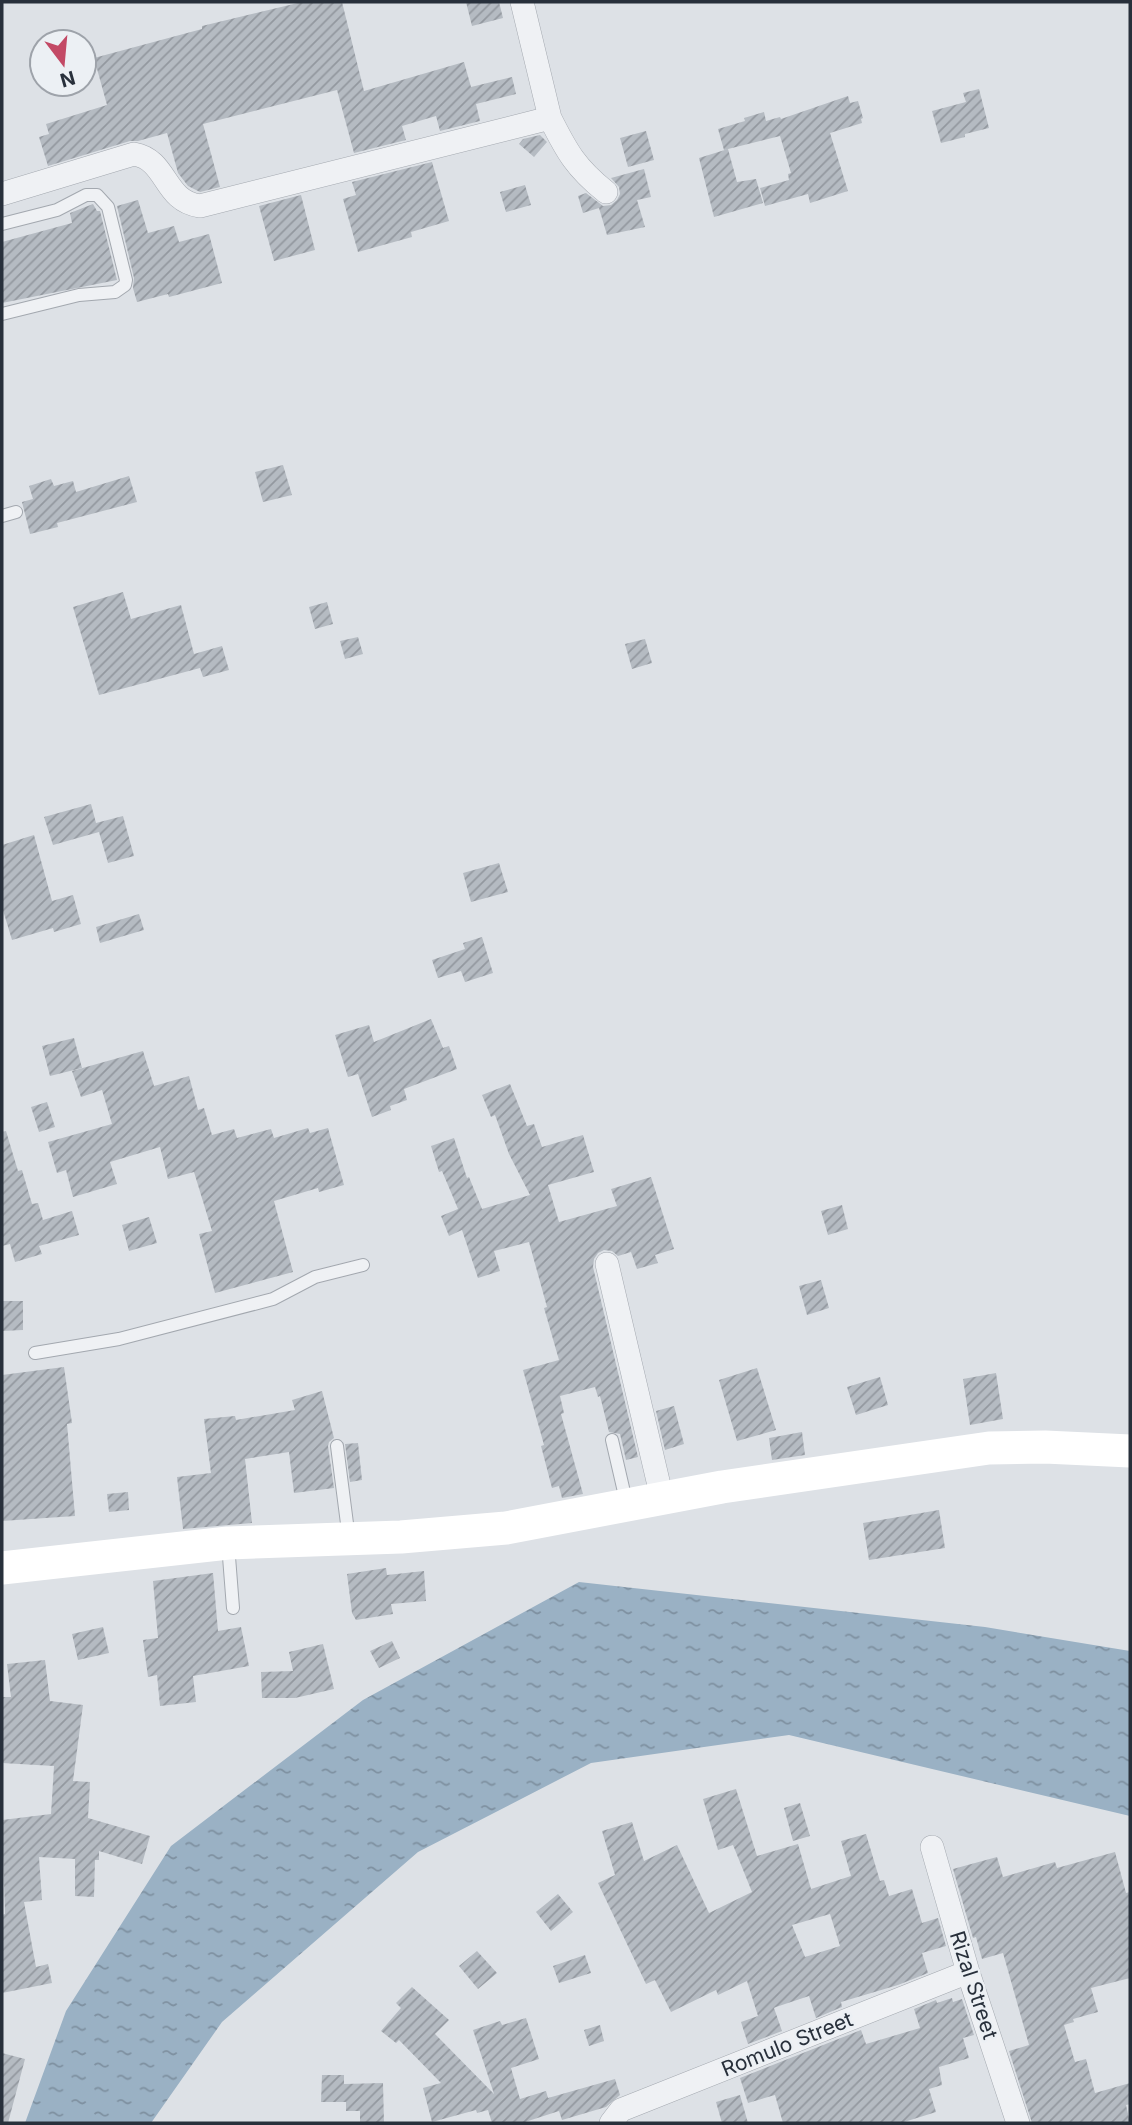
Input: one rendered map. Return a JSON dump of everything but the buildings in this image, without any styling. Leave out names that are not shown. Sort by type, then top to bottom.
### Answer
[{"type":"street","points":[[522,2],[550,118],[575,164],[606,192]]},
{"type":"street","points":[[2,194],[134,154],[152,160],[181,200],[200,206],[550,118]]},
{"type":"street","points":[[607,1264],[662,1498]]},
{"type":"street","points":[[2,1568],[228,1543],[450,1534],[506,1528],[834,1469],[989,1448],[1045,1447],[1130,1451]]},
{"type":"street","name":"Rizal Street","points":[[932,1847],[968,1972],[1018,2123]]},
{"type":"street","name":"Romulo Street","points":[[611,2123],[621,2110],[968,1972]]},
{"type":"lane","points":[[2,224],[57,209],[86,195],[97,195],[108,207],[126,280],[125,285],[115,292],[79,295],[2,314]]},
{"type":"lane","points":[[2,516],[16,513]]},
{"type":"lane","points":[[35,1353],[119,1339],[273,1299],[315,1277],[363,1265]]},
{"type":"lane","points":[[612,1440],[628,1505]]},
{"type":"lane","points":[[337,1446],[349,1539]]},
{"type":"lane","points":[[228,1543],[233,1608]]},
{"type":"water","points":[[579,1582],[985,1627],[1130,1651],[1130,1816],[789,1735],[591,1763],[418,1852],[222,2022],[151,2123],[25,2123],[66,2011],[171,1846],[363,1700]]}]
